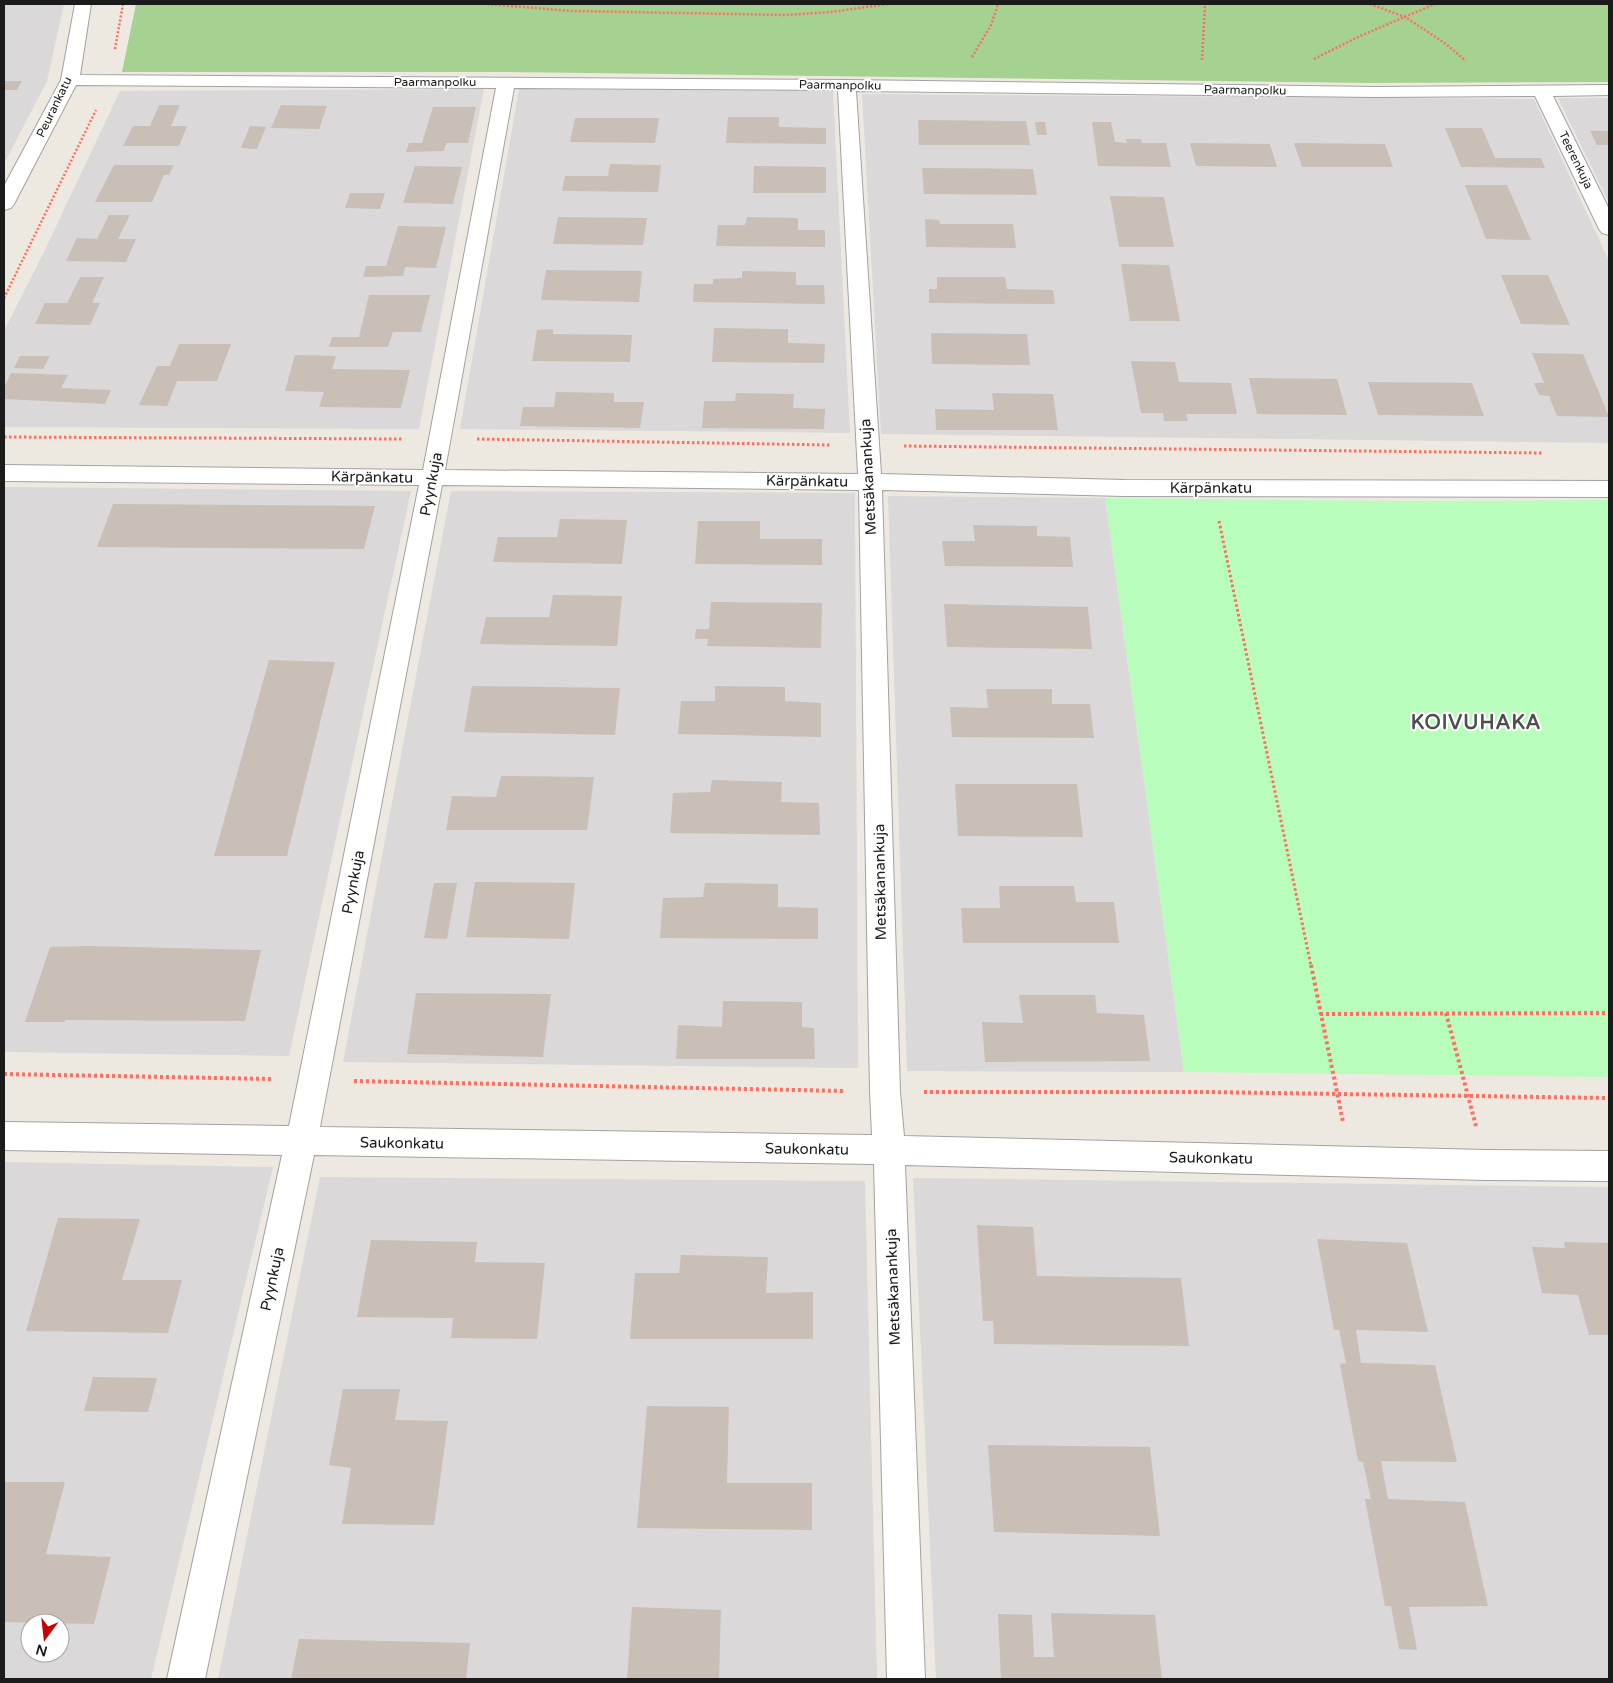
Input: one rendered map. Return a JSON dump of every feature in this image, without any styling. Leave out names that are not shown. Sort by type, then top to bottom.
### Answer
[{"type":"street","name":"Peurankatu","points":[[4,204],[70,80],[83,4]]},
{"type":"street","name":"Paarmanpolku","points":[[70,80],[506,82],[1492,92],[1609,90]]},
{"type":"street","name":"Pyynkuja","points":[[186,1679],[314,1080],[440,439],[506,82]]},
{"type":"street","name":"Metsäkanankuja","points":[[847,85],[870,482],[885,1092],[889,1150],[906,1679]]},
{"type":"street","name":"Teerenkuja","points":[[1542,91],[1609,230]]},
{"type":"street","name":"Kärpänkatu","points":[[4,473],[870,482],[1212,488],[1609,489]]},
{"type":"street","name":"Saukonkatu","points":[[4,1136],[889,1150],[1486,1165],[1609,1166]]},
{"type":"path","points":[[4,298],[110,80],[122,4]]},
{"type":"path","points":[[487,4],[572,11],[786,15],[832,12],[888,4]]},
{"type":"path","points":[[965,86],[972,58],[991,25],[998,4]]},
{"type":"path","points":[[1204,90],[1200,69],[1204,49],[1205,4]]},
{"type":"path","points":[[1370,4],[1405,17],[1446,44],[1475,68],[1492,92]]},
{"type":"path","points":[[1405,17],[1435,4]]},
{"type":"path","points":[[4,437],[440,439],[1550,453]]},
{"type":"path","points":[[1212,488],[1351,1161]]},
{"type":"path","points":[[1446,1013],[1486,1165]]},
{"type":"path","points":[[1320,1014],[1609,1013]]},
{"type":"path","points":[[4,1074],[885,1092],[1337,1093],[1609,1098]]},
{"type":"shaded area","points":[[4,4],[64,4],[47,81],[4,164]]},
{"type":"shaded area","points":[[484,89],[419,429],[4,427],[4,331],[43,254],[120,91]]},
{"type":"shaded area","points":[[519,89],[833,91],[850,433],[460,429]]},
{"type":"shaded area","points":[[862,94],[1534,99],[1609,261],[1609,443],[881,434]]},
{"type":"shaded area","points":[[1558,98],[1609,98],[1609,203]]},
{"type":"shaded area","points":[[4,487],[411,491],[289,1056],[4,1052]]},
{"type":"shaded area","points":[[451,491],[855,493],[858,1068],[343,1062]]},
{"type":"shaded area","points":[[888,496],[1105,498],[1184,1072],[907,1071]]},
{"type":"shaded area","points":[[4,1162],[273,1167],[151,1679],[4,1679]]},
{"type":"shaded area","points":[[320,1177],[865,1181],[877,1679],[218,1679]]},
{"type":"shaded area","points":[[913,1178],[1609,1187],[1609,1679],[936,1679]]},
{"type":"green space","points":[[136,4],[1609,4],[1609,82],[1369,83],[503,72],[122,72]]},
{"type":"green space","points":[[1105,498],[1393,501],[1609,500],[1609,1077],[1184,1072]]},
{"type":"building","points":[[4,81],[22,81],[17,90],[4,90]]},
{"type":"building","points":[[159,105],[180,105],[171,126],[187,126],[179,146],[123,146],[133,126],[150,126]]},
{"type":"building","points":[[281,105],[327,106],[319,129],[271,128]]},
{"type":"building","points":[[433,107],[476,107],[468,143],[446,143],[444,151],[406,152],[409,143],[422,143]]},
{"type":"building","points":[[728,117],[779,117],[779,127],[826,128],[826,144],[726,143]]},
{"type":"building","points":[[575,118],[659,118],[655,143],[570,142]]},
{"type":"building","points":[[918,120],[1026,121],[1030,145],[919,145]]},
{"type":"building","points":[[1035,122],[1045,122],[1047,135],[1037,135]]},
{"type":"building","points":[[1092,122],[1111,122],[1115,142],[1127,143],[1126,139],[1141,139],[1142,143],[1166,143],[1171,167],[1098,166]]},
{"type":"building","points":[[250,126],[266,127],[257,149],[241,148]]},
{"type":"building","points":[[1445,128],[1482,128],[1495,158],[1541,158],[1545,168],[1461,167]]},
{"type":"building","points":[[1590,131],[1609,131],[1609,145],[1597,145]]},
{"type":"building","points":[[1190,143],[1270,144],[1277,167],[1196,166]]},
{"type":"building","points":[[1294,143],[1385,144],[1393,167],[1302,167]]},
{"type":"building","points":[[610,164],[661,165],[658,192],[562,191],[565,176],[608,176]]},
{"type":"building","points":[[114,165],[174,165],[169,175],[164,175],[152,202],[95,202]]},
{"type":"building","points":[[415,166],[462,167],[453,204],[403,203]]},
{"type":"building","points":[[754,166],[826,167],[826,193],[753,193]]},
{"type":"building","points":[[922,168],[1033,169],[1037,195],[924,194]]},
{"type":"building","points":[[1465,185],[1507,185],[1531,240],[1486,239]]},
{"type":"building","points":[[350,193],[385,193],[380,209],[345,208]]},
{"type":"building","points":[[1110,196],[1164,197],[1174,247],[1119,247]]},
{"type":"building","points":[[109,215],[130,215],[118,239],[136,239],[126,262],[66,261],[77,238],[97,239]]},
{"type":"building","points":[[558,217],[647,218],[643,245],[553,244]]},
{"type":"building","points":[[747,217],[798,218],[798,230],[825,230],[825,247],[716,246],[718,225],[745,225]]},
{"type":"building","points":[[925,219],[939,220],[940,224],[1013,224],[1016,248],[926,247]]},
{"type":"building","points":[[398,226],[446,227],[436,268],[405,267],[403,276],[363,277],[366,266],[386,266]]},
{"type":"building","points":[[1121,264],[1169,265],[1180,321],[1130,321]]},
{"type":"building","points":[[546,270],[642,271],[639,302],[541,300]]},
{"type":"building","points":[[742,271],[796,272],[796,285],[824,285],[825,304],[693,302],[694,284],[713,284],[713,279],[742,278]]},
{"type":"building","points":[[1501,275],[1548,275],[1570,325],[1521,324]]},
{"type":"building","points":[[80,277],[104,277],[92,303],[100,303],[90,325],[35,324],[45,303],[67,303]]},
{"type":"building","points":[[937,277],[1005,277],[1007,289],[1053,290],[1055,304],[929,303],[929,289],[937,289]]},
{"type":"building","points":[[369,295],[430,295],[421,332],[393,332],[388,347],[329,347],[332,337],[359,337]]},
{"type":"building","points":[[714,328],[788,329],[788,343],[825,344],[824,363],[712,362]]},
{"type":"building","points":[[553,329],[553,334],[632,335],[630,362],[532,361],[537,330]]},
{"type":"building","points":[[931,333],[1027,334],[1030,365],[932,364]]},
{"type":"building","points":[[179,344],[231,344],[217,381],[177,381],[167,406],[139,405],[157,366],[170,366]]},
{"type":"building","points":[[1532,353],[1583,354],[1609,417],[1557,416],[1549,396],[1539,395],[1534,383],[1544,383]]},
{"type":"building","points":[[295,355],[336,356],[332,369],[410,370],[401,408],[319,407],[324,392],[285,391]]},
{"type":"building","points":[[20,356],[50,356],[43,369],[14,368]]},
{"type":"building","points":[[1131,361],[1175,362],[1179,382],[1231,383],[1237,414],[1186,414],[1188,421],[1164,421],[1163,413],[1141,413]]},
{"type":"building","points":[[11,373],[68,375],[61,388],[111,390],[105,404],[4,399],[4,388]]},
{"type":"building","points":[[1249,378],[1337,379],[1347,415],[1257,414]]},
{"type":"building","points":[[1368,382],[1472,383],[1484,416],[1378,415]]},
{"type":"building","points":[[556,392],[614,393],[614,402],[644,402],[640,428],[520,426],[523,407],[554,407]]},
{"type":"building","points":[[736,393],[794,394],[793,408],[825,409],[824,429],[702,428],[704,401],[735,401]]},
{"type":"building","points":[[992,393],[1053,394],[1058,430],[936,430],[935,409],[994,410]]},
{"type":"building","points":[[113,504],[375,506],[364,549],[97,547]]},
{"type":"building","points":[[560,519],[627,520],[622,564],[493,562],[498,537],[557,537]]},
{"type":"building","points":[[698,521],[760,521],[760,539],[822,539],[822,565],[695,564]]},
{"type":"building","points":[[973,525],[1037,526],[1037,536],[1070,537],[1073,567],[945,566],[942,541],[975,541]]},
{"type":"building","points":[[553,595],[622,596],[617,646],[480,644],[486,617],[549,617]]},
{"type":"building","points":[[711,602],[822,603],[821,648],[707,646],[708,639],[695,639],[696,629],[709,629]]},
{"type":"building","points":[[944,604],[1088,607],[1092,649],[947,647]]},
{"type":"building","points":[[269,660],[335,662],[287,856],[214,856]]},
{"type":"building","points":[[472,686],[620,688],[615,735],[464,732]]},
{"type":"building","points":[[715,686],[785,687],[785,701],[821,703],[821,737],[678,734],[681,701],[715,701]]},
{"type":"building","points":[[986,689],[1052,689],[1052,704],[1090,704],[1094,738],[952,737],[950,707],[988,708]]},
{"type":"building","points":[[501,776],[594,777],[587,830],[446,830],[452,796],[496,797]]},
{"type":"building","points":[[712,780],[782,782],[781,802],[819,803],[820,835],[670,833],[673,793],[710,792]]},
{"type":"building","points":[[955,784],[1077,784],[1083,837],[958,836]]},
{"type":"building","points":[[475,882],[575,883],[569,939],[466,937]]},
{"type":"building","points":[[434,883],[457,883],[447,939],[424,938]]},
{"type":"building","points":[[705,883],[778,884],[778,907],[818,908],[818,939],[660,938],[663,898],[703,897]]},
{"type":"building","points":[[999,886],[1074,886],[1076,902],[1114,902],[1119,943],[963,943],[961,908],[1000,908]]},
{"type":"building","points":[[88,946],[261,950],[245,1021],[65,1020],[65,1022],[25,1022],[50,947]]},
{"type":"building","points":[[416,993],[551,994],[543,1057],[407,1054]]},
{"type":"building","points":[[1019,995],[1095,995],[1097,1013],[1144,1015],[1150,1061],[985,1062],[982,1022],[1023,1023]]},
{"type":"building","points":[[723,1001],[802,1002],[802,1027],[814,1028],[815,1059],[676,1059],[678,1025],[722,1027]]},
{"type":"building","points":[[58,1218],[140,1219],[122,1280],[182,1280],[168,1333],[26,1331]]},
{"type":"building","points":[[977,1225],[1033,1227],[1037,1276],[1181,1278],[1189,1346],[994,1344],[993,1321],[983,1321]]},
{"type":"building","points":[[1317,1239],[1407,1243],[1428,1332],[1356,1330],[1361,1363],[1435,1365],[1457,1462],[1381,1461],[1388,1499],[1465,1502],[1488,1606],[1409,1607],[1417,1650],[1399,1649],[1391,1606],[1385,1606],[1365,1499],[1371,1499],[1363,1462],[1358,1461],[1340,1364],[1346,1363],[1339,1330],[1334,1330]]},
{"type":"building","points":[[371,1240],[477,1242],[475,1262],[545,1263],[537,1339],[451,1338],[453,1318],[357,1317]]},
{"type":"building","points":[[1564,1242],[1609,1243],[1609,1335],[1589,1335],[1578,1295],[1542,1293],[1532,1247],[1565,1248]]},
{"type":"building","points":[[681,1255],[768,1257],[766,1293],[813,1292],[813,1339],[630,1339],[635,1273],[679,1273]]},
{"type":"building","points":[[93,1377],[157,1378],[148,1412],[84,1411]]},
{"type":"building","points":[[343,1389],[400,1389],[395,1420],[448,1421],[434,1525],[342,1524],[351,1468],[329,1465]]},
{"type":"building","points":[[647,1406],[729,1407],[727,1483],[812,1483],[812,1530],[637,1528]]},
{"type":"building","points":[[988,1445],[1150,1447],[1160,1536],[994,1532]]},
{"type":"building","points":[[4,1482],[65,1482],[46,1554],[111,1557],[94,1624],[70,1623],[70,1613],[20,1613],[20,1622],[4,1622]]},
{"type":"building","points":[[632,1607],[721,1610],[719,1679],[627,1679]]},
{"type":"building","points":[[1051,1613],[1155,1615],[1162,1679],[1001,1679],[998,1614],[1032,1615],[1034,1657],[1054,1657]]},
{"type":"building","points":[[299,1639],[470,1643],[466,1679],[291,1679]]},
{"type":"district","name":"KOIVUHAKA","points":[[1476,722]]}]
